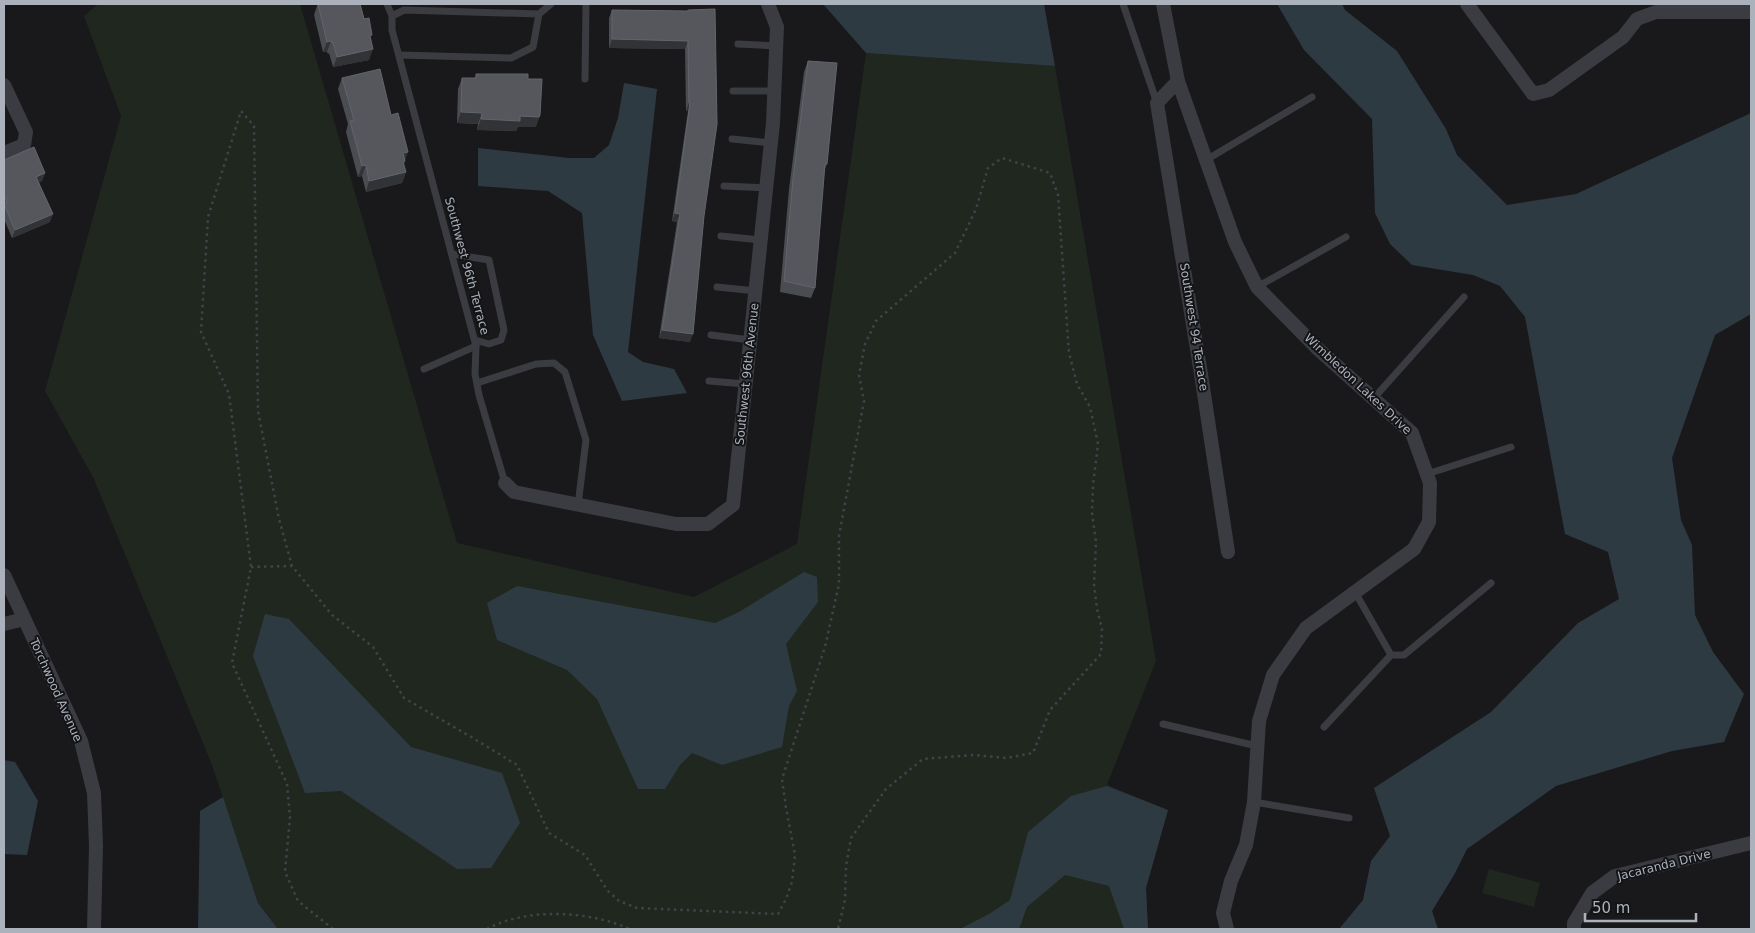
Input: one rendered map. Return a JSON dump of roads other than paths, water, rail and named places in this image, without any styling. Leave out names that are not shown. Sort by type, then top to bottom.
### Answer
[{"type":"street","name":"Southwest 96th Avenue","points":[[505,483],[514,492],[676,524],[708,524],[733,505],[771,143],[777,27],[768,4]]},
{"type":"street","name":"Wimbledon Lakes Drive","points":[[1163,4],[1178,81],[1235,242],[1258,287],[1318,348],[1412,433],[1430,483],[1429,522],[1414,549],[1306,628],[1272,675],[1259,721],[1254,802],[1246,845],[1231,881],[1223,913],[1227,929]]},
{"type":"street","points":[[1467,4],[1533,94],[1549,90],[1623,37],[1637,19],[1656,12],[1751,12]]},
{"type":"street","points":[[1157,102],[1178,81]]},
{"type":"street","points":[[4,85],[26,132],[24,146],[4,153]]},
{"type":"street","name":"Southwest 94 Terrace","points":[[1157,102],[1228,552]]},
{"type":"street","name":"Torchwood Avenue","points":[[4,575],[81,741],[94,793],[96,846],[94,929]]},
{"type":"street","points":[[4,624],[24,619]]},
{"type":"street","name":"Jacaranda Drive","points":[[1574,929],[1574,923],[1592,893],[1615,876],[1751,843]]},
{"type":"lane","name":"Southwest 96th Terrace","points":[[387,4],[392,16],[392,30],[475,343],[475,374],[505,483]]},
{"type":"lane","points":[[399,55],[510,58],[533,47],[539,14],[551,4]]},
{"type":"lane","points":[[586,4],[586,79]]},
{"type":"lane","name":"Southwest 94 Terrace","points":[[1123,4],[1157,102]]},
{"type":"lane","points":[[392,16],[404,10],[539,14]]},
{"type":"lane","points":[[738,44],[776,46]]},
{"type":"lane","points":[[733,91],[774,91]]},
{"type":"lane","points":[[1206,160],[1312,97]]},
{"type":"lane","points":[[732,139],[771,143]]},
{"type":"lane","points":[[724,186],[767,188]]},
{"type":"lane","points":[[721,236],[761,240]]},
{"type":"lane","points":[[1258,287],[1346,237]]},
{"type":"lane","points":[[424,369],[475,343],[489,344],[501,340],[504,330],[489,260],[452,254]]},
{"type":"lane","points":[[717,287],[756,291]]},
{"type":"lane","points":[[1374,398],[1464,297]]},
{"type":"lane","points":[[711,335],[750,340]]},
{"type":"lane","points":[[477,383],[536,364],[554,363],[565,372],[586,440],[578,505]]},
{"type":"lane","points":[[709,381],[746,384]]},
{"type":"lane","points":[[1427,474],[1511,447]]},
{"type":"lane","points":[[1324,727],[1392,655],[1404,655],[1490,582]]},
{"type":"lane","points":[[1355,592],[1392,655]]},
{"type":"lane","points":[[1163,724],[1257,746]]},
{"type":"lane","points":[[1254,802],[1349,818]]}]
